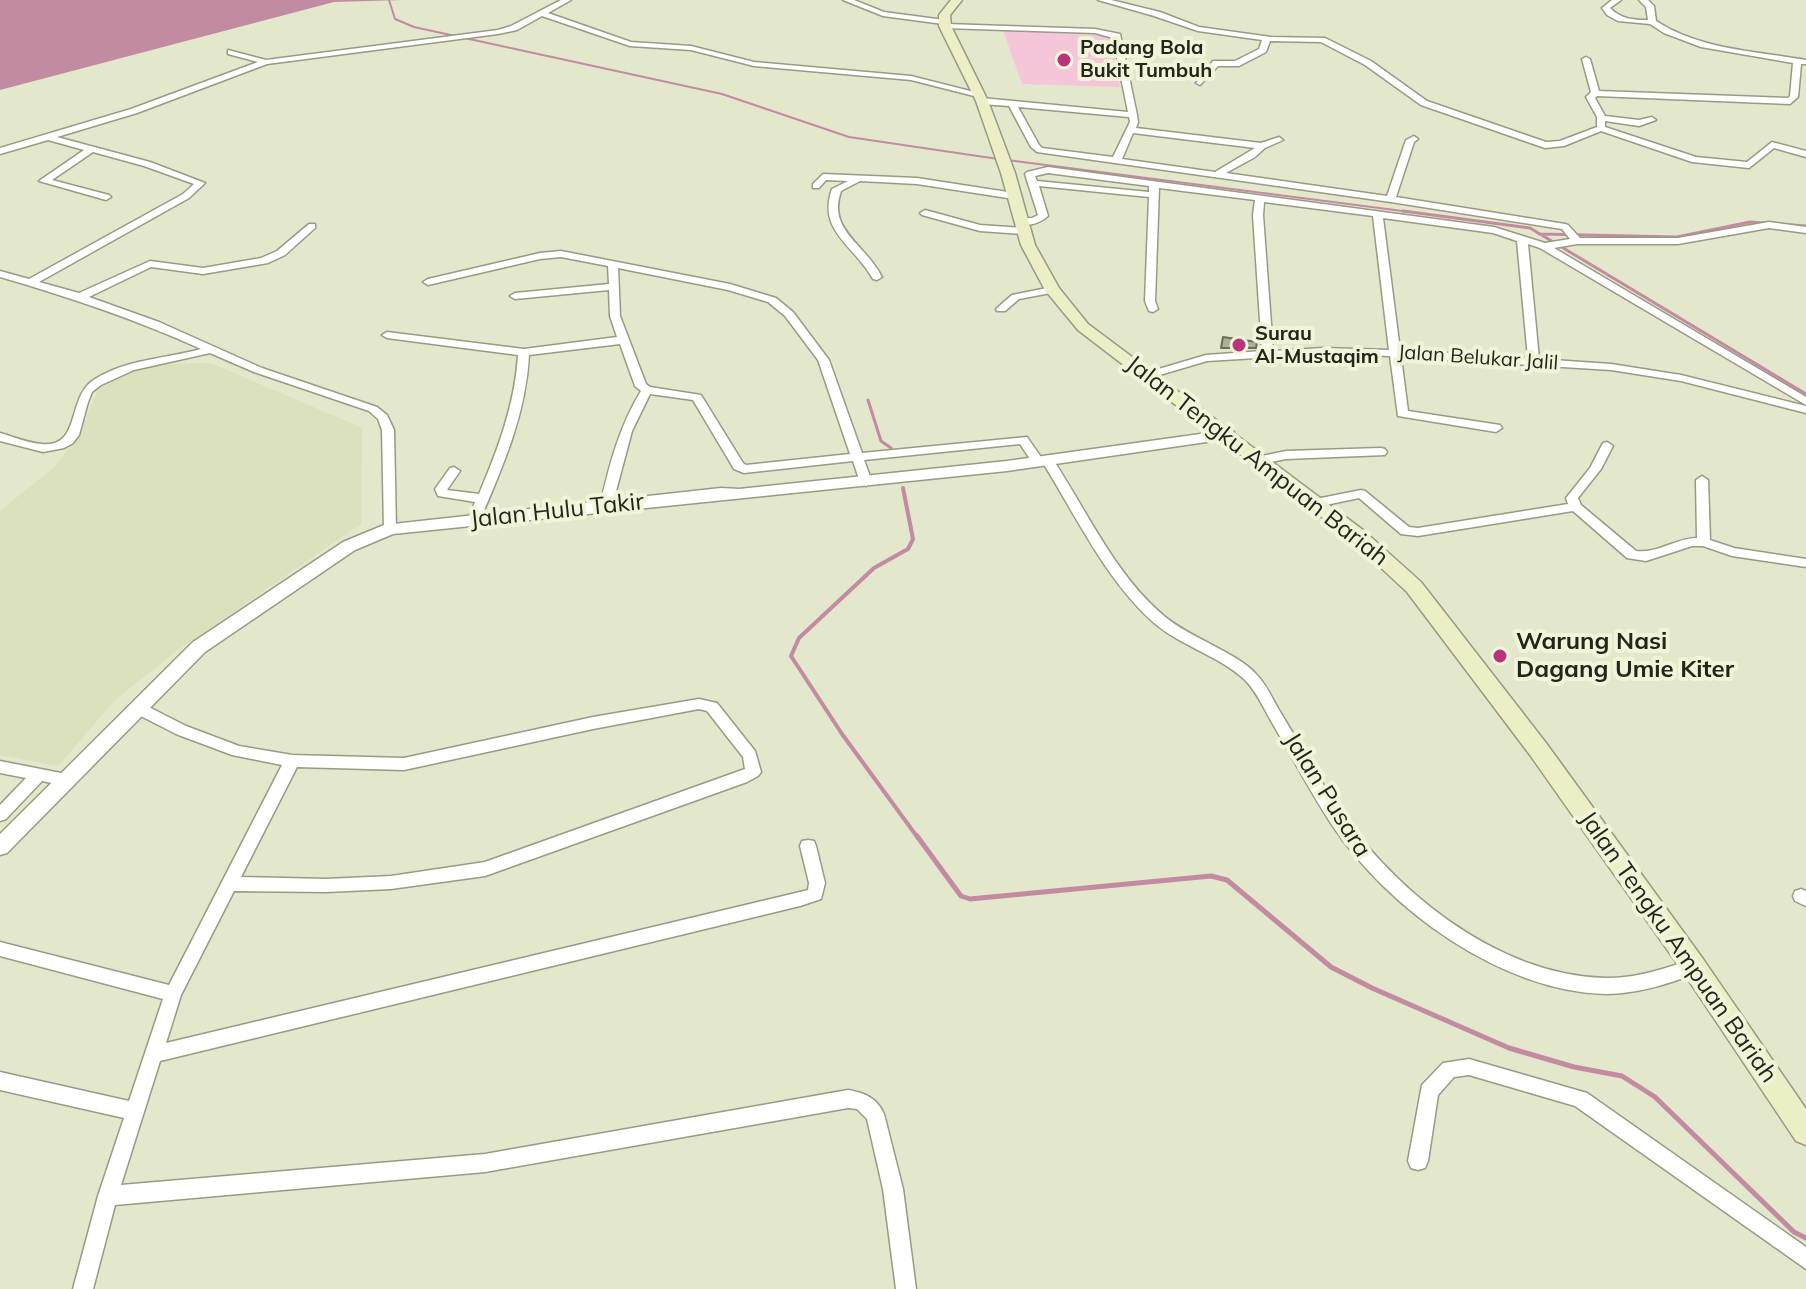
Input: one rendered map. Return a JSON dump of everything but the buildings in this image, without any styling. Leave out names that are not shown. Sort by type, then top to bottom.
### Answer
[{"type":"main road","points":[[944,24],[944,15],[957,0]]},
{"type":"main road","name":"Jalan Tengku Ampuan Bariah","points":[[944,24],[980,97],[1008,173],[1028,245],[1052,290],[1083,327],[1229,435],[1395,568],[1446,626],[1694,967],[1806,1132]]},
{"type":"street","points":[[0,151],[134,111],[266,62],[487,34],[514,28],[567,0]]},
{"type":"street","points":[[847,0],[883,14],[944,24],[1113,33],[1117,36],[1134,122],[1116,161]]},
{"type":"street","points":[[1102,0],[1157,14],[1198,29],[1267,38],[1322,40],[1368,63],[1424,103],[1545,145],[1561,144],[1601,123],[1652,120]]},
{"type":"street","points":[[1617,0],[1606,8],[1610,15],[1628,21],[1652,22],[1666,31],[1698,42],[1802,61],[1794,97],[1786,101],[1595,93],[1590,97],[1601,123],[1700,161],[1749,165],[1772,145],[1806,154]]},
{"type":"street","points":[[1643,0],[1650,6],[1652,22]]},
{"type":"street","points":[[540,13],[630,44],[691,48],[754,64],[911,78],[1012,104],[1133,115]]},
{"type":"street","points":[[1200,83],[1216,63],[1236,64],[1263,50],[1267,38]]},
{"type":"street","points":[[231,52],[266,62]]},
{"type":"street","points":[[1586,59],[1595,93]]},
{"type":"street","points":[[1012,104],[1035,147],[1040,150],[1545,223],[1572,238]]},
{"type":"street","points":[[1131,130],[1262,146]]},
{"type":"street","points":[[30,283],[186,196],[200,183],[177,173],[47,137]]},
{"type":"street","points":[[1391,199],[1410,140],[1414,139]]},
{"type":"street","points":[[1218,174],[1262,146],[1279,140]]},
{"type":"street","points":[[93,148],[44,181],[106,197]]},
{"type":"street","points":[[925,213],[980,228],[1022,226],[1043,216],[1030,174],[1048,170],[1153,190],[1260,198],[1494,230],[1546,246],[1806,402]]},
{"type":"street","points":[[816,186],[823,177],[927,182],[1014,196]]},
{"type":"street","points":[[859,179],[837,189],[831,213],[835,225],[874,266],[877,277]]},
{"type":"street","points":[[1153,190],[1150,301],[1153,309]]},
{"type":"street","points":[[1260,198],[1258,215],[1268,353]]},
{"type":"street","points":[[1378,214],[1402,414],[1496,428]]},
{"type":"street","points":[[1546,246],[1572,238],[1686,240],[1769,225],[1806,230]]},
{"type":"street","points":[[80,297],[150,264],[203,271],[264,261],[281,253],[312,226]]},
{"type":"street","points":[[1522,238],[1534,361]]},
{"type":"street","points":[[428,282],[552,254],[613,265],[730,287],[778,305],[789,314],[823,360],[862,470],[744,469],[738,466],[697,397],[647,390],[641,386],[615,316],[613,265]]},
{"type":"street","points":[[0,274],[80,297],[155,324],[258,370],[373,409],[383,417],[388,430],[390,529]]},
{"type":"street","points":[[515,296],[612,287]]},
{"type":"street","points":[[1001,309],[1016,297],[1052,290]]},
{"type":"street","points":[[387,335],[524,352],[623,340]]},
{"type":"street","points":[[0,437],[45,449],[61,444],[75,432],[86,393],[105,377],[132,367],[187,357],[211,349]]},
{"type":"street","points":[[474,520],[506,440],[520,384],[524,352]]},
{"type":"street","name":"Jalan Belukar Jalil","points":[[1149,375],[1206,358],[1268,353],[1396,353],[1611,367],[1681,378],[1806,410]]},
{"type":"street","points":[[606,506],[620,444],[635,408],[647,390]]},
{"type":"street","name":"Jalan Hulu Takir","points":[[0,847],[199,647],[349,546],[390,529],[721,493],[739,494],[862,470],[1043,461],[1229,435]]},
{"type":"street","name":"Jalan Pusara","points":[[862,470],[1023,440],[1043,461],[1146,605],[1173,630],[1235,664],[1251,677],[1352,841],[1381,876],[1423,910],[1468,940],[1517,966],[1565,981],[1604,986],[1644,982],[1694,967]]},
{"type":"street","points":[[1607,446],[1595,469],[1572,498],[1576,507],[1632,555],[1646,557],[1691,542],[1704,542],[1732,552],[1806,563]]},
{"type":"street","points":[[1261,460],[1286,455],[1381,452]]},
{"type":"street","points":[[454,471],[441,489],[442,493],[483,499]]},
{"type":"street","points":[[1702,480],[1704,542]]},
{"type":"street","points":[[1316,503],[1361,494],[1406,531],[1418,532],[1576,507]]},
{"type":"street","points":[[138,708],[181,730],[237,751],[292,761],[404,764],[699,704],[712,707],[753,763],[753,772],[742,778],[472,872],[330,885],[232,884]]},
{"type":"street","points":[[83,1289],[108,1196],[173,994],[232,884],[292,761]]},
{"type":"street","points":[[0,767],[66,780]]},
{"type":"street","points":[[0,815],[39,775]]},
{"type":"street","points":[[152,1055],[800,899],[815,894],[817,883],[808,846]]},
{"type":"street","points":[[0,949],[173,994]]},
{"type":"street","points":[[1418,1161],[1429,1091],[1449,1069],[1469,1067],[1483,1070],[1580,1099],[1806,1259]]},
{"type":"street","points":[[0,1081],[134,1111]]},
{"type":"street","points":[[108,1196],[485,1163],[848,1099],[862,1101],[875,1114],[893,1189],[906,1289]]},
{"type":"shaded area","points":[[0,0],[403,0],[334,2],[0,90]]},
{"type":"shaded area","name":"Padang Bola Bukit Tumbuh","points":[[1003,30],[1110,36],[1120,87],[1022,84]]},
{"type":"shaded area","points":[[211,363],[362,428],[361,524],[182,647],[115,700],[58,766],[0,755],[0,511],[57,465],[82,429],[98,389],[123,373],[165,364]]},
{"type":"waterway","points":[[389,0],[395,19],[414,27],[722,94],[849,137],[998,159]]},
{"type":"waterway","points":[[1007,160],[1416,213]]},
{"type":"waterway","points":[[1403,211],[1416,213]]},
{"type":"waterway","points":[[1416,213],[1530,228],[1540,234]]},
{"type":"waterway","points":[[1540,234],[1677,237],[1750,222],[1806,226]]},
{"type":"waterway","points":[[1540,234],[1806,394]]},
{"type":"waterway","points":[[868,400],[881,441],[891,448]]},
{"type":"waterway","points":[[903,488],[913,539],[908,549],[874,568],[799,638],[791,656],[842,734],[918,838]]},
{"type":"waterway","points":[[917,836],[961,896],[970,899],[1211,876],[1227,880],[1331,967],[1372,988],[1509,1048],[1574,1067],[1622,1076],[1655,1097],[1794,1232],[1806,1238]]},
{"type":"place","name":"Padang Bola Bukit Tumbuh","points":[[1064,60]]},
{"type":"place","name":"Surau Al-Mustaqim","points":[[1239,345]]},
{"type":"place","name":"Warung Nasi Dagang Umie Kiter","points":[[1500,656]]}]
